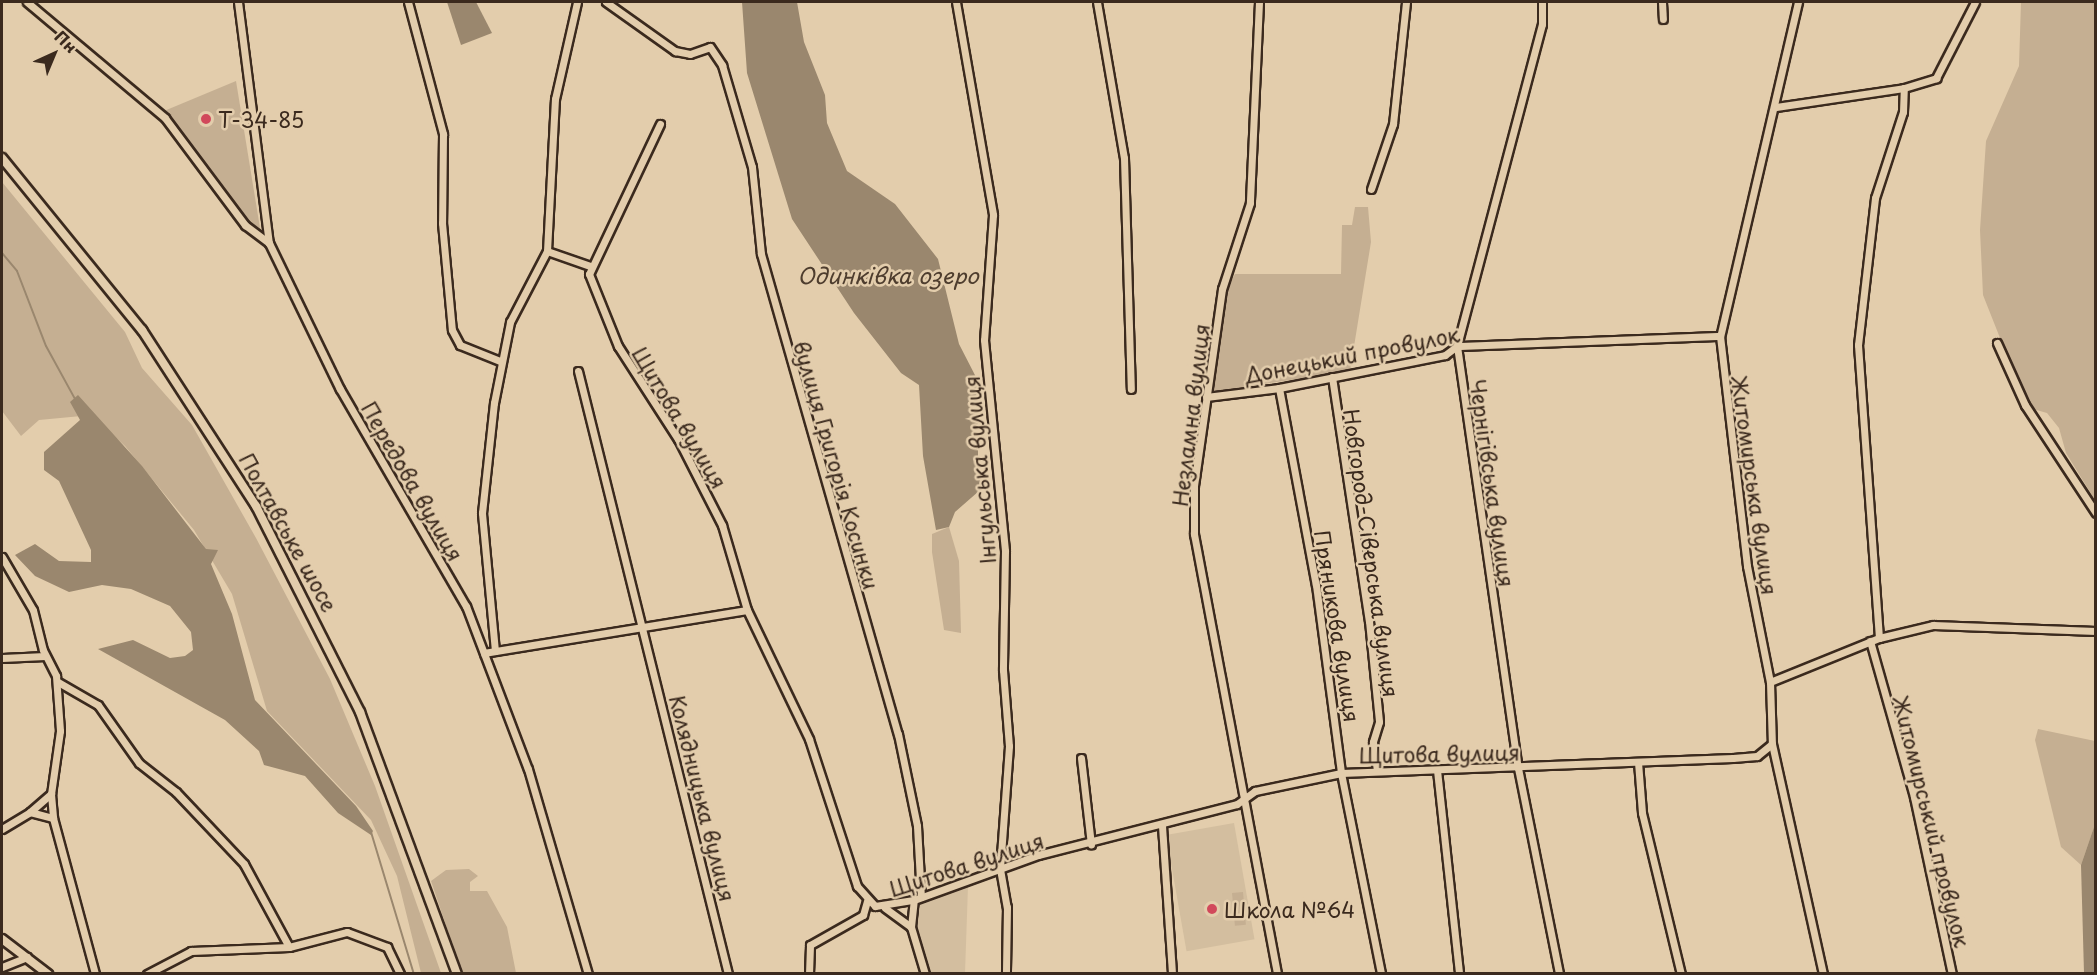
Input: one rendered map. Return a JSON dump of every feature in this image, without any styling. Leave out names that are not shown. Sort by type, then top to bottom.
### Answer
[{"type":"main road","name":"Полтавське шосе","points":[[2,158],[142,330],[256,506],[360,712],[457,974]]},
{"type":"main road","points":[[2,939],[48,974]]},
{"type":"street","points":[[27,2],[165,118],[245,225],[269,243]]},
{"type":"street","name":"Передова вулиця","points":[[238,2],[269,243],[340,388],[447,570],[484,653],[535,790],[588,974]]},
{"type":"street","points":[[408,2],[443,134],[442,223],[452,330],[460,345],[500,361]]},
{"type":"street","points":[[495,651],[482,513],[500,361],[510,322],[547,251],[555,99],[577,2]]},
{"type":"street","name":"вулиця Григорія Косинки","points":[[606,2],[675,51],[690,54],[710,47],[718,55],[749,154],[760,254],[898,734],[917,826],[917,898],[911,927]]},
{"type":"street","name":"Інгульська вулиця","points":[[956,2],[993,215],[984,340],[1005,551],[1003,670],[1010,746],[1000,869],[1007,907],[1006,974]]},
{"type":"street","points":[[1097,2],[1124,158],[1131,389]]},
{"type":"street","name":"Незламна вулиця","points":[[1259,2],[1250,203],[1222,289],[1206,397],[1194,534],[1277,974]]},
{"type":"street","points":[[1371,189],[1393,124],[1406,2]]},
{"type":"street","name":"Чернігівська вулиця","points":[[1542,2],[1542,24],[1457,346],[1518,768],[1559,974]]},
{"type":"street","points":[[1662,2],[1663,19]]},
{"type":"street","name":"Житомирська вулиця","points":[[1798,2],[1776,107],[1720,336],[1747,566],[1770,682],[1772,744],[1823,974]]},
{"type":"street","points":[[1776,107],[1904,88],[1935,78],[1975,2]]},
{"type":"street","points":[[1879,638],[1858,345],[1875,198],[1903,112],[1904,88]]},
{"type":"street","points":[[547,251],[590,266],[660,124]]},
{"type":"street","name":"Щитова вулиця","points":[[590,266],[593,287],[618,346],[683,448],[722,525],[747,610],[809,739],[857,886],[867,901],[885,908],[1000,869],[1162,826],[1245,799],[1255,791],[1341,773],[1377,769],[1518,768],[1757,756],[1772,744]]},
{"type":"street","name":"Донецький провулок","points":[[1206,397],[1280,388],[1332,378],[1445,355],[1457,346],[1720,336]]},
{"type":"street","points":[[1997,343],[2025,405],[2096,513]]},
{"type":"street","name":"Колядницька вулиця","points":[[578,370],[645,630],[728,974]]},
{"type":"street","name":"Новгород-Сіверська вулиця","points":[[1332,378],[1369,621],[1379,722],[1373,741],[1377,769]]},
{"type":"street","name":"Пряникова вулиця","points":[[1280,388],[1316,585],[1341,773],[1381,974]]},
{"type":"street","points":[[2,557],[33,610],[45,656],[58,682],[60,732],[51,794],[53,818],[95,974]]},
{"type":"street","points":[[484,653],[645,630],[747,610]]},
{"type":"street","points":[[1770,682],[1879,638],[1970,623],[2096,631]]},
{"type":"street","name":"Житомирський провулок","points":[[1870,641],[1914,797],[1952,974]]},
{"type":"street","points":[[2,658],[45,656]]},
{"type":"street","points":[[58,682],[98,705],[139,763],[171,787],[244,864],[289,947]]},
{"type":"street","points":[[1081,758],[1091,844]]},
{"type":"street","points":[[1638,762],[1642,813],[1681,974]]},
{"type":"street","points":[[1437,770],[1459,974]]},
{"type":"street","points":[[2,829],[30,812],[51,794]]},
{"type":"street","points":[[30,812],[53,818]]},
{"type":"street","points":[[1162,826],[1172,974]]},
{"type":"street","points":[[809,974],[810,945],[863,915],[867,901]]},
{"type":"street","points":[[885,908],[911,927],[925,974]]},
{"type":"street","points":[[147,974],[191,951],[289,947],[347,932],[387,947],[400,974]]},
{"type":"street","points":[[2,967],[27,957]]},
{"type":"shaded area","points":[[2021,2],[2095,2],[2095,500],[2066,453],[2059,428],[2047,413],[2033,409],[2019,386],[1983,295],[1980,230],[1986,141],[2019,66]]},
{"type":"shaded area","points":[[236,81],[260,228],[242,218],[164,111]]},
{"type":"shaded area","points":[[2,182],[125,332],[142,368],[192,425],[256,538],[330,679],[375,786],[441,973],[421,973],[397,876],[371,820],[267,711],[232,594],[194,530],[125,446],[92,415],[39,420],[21,436],[2,411]]},
{"type":"shaded area","points":[[1355,207],[1368,207],[1371,242],[1350,371],[1211,392],[1227,289],[1235,274],[1341,274],[1342,225],[1352,225]]},
{"type":"shaded area","points":[[949,527],[959,561],[961,633],[944,630],[932,552],[932,534]]},
{"type":"shaded area","points":[[2038,729],[2095,741],[2095,824],[2081,865],[2061,847],[2035,740]]},
{"type":"shaded area","name":"Школа №64","points":[[1234,823],[1254,939],[1187,951],[1166,835]]},
{"type":"shaded area","points":[[469,869],[478,876],[470,882],[470,891],[487,891],[507,927],[516,973],[462,973],[431,881],[446,870]]},
{"type":"shaded area","points":[[968,886],[965,973],[927,973],[912,917],[916,905]]},
{"type":"shaded area","points":[[1243,892],[1246,925],[1235,926],[1232,893]]},
{"type":"water","points":[[447,2],[476,2],[492,33],[461,45]]},
{"type":"water","name":"Одинківка озеро","points":[[742,2],[797,2],[804,42],[825,95],[827,123],[847,171],[895,204],[938,259],[959,344],[978,381],[978,469],[987,484],[955,512],[949,527],[936,530],[923,456],[919,385],[901,373],[854,313],[792,219],[747,73]]},
{"type":"water","points":[[78,395],[142,466],[206,549],[218,550],[211,564],[232,614],[255,700],[356,806],[373,831],[371,835],[338,813],[305,776],[264,765],[259,751],[225,720],[98,649],[133,640],[170,658],[185,656],[193,650],[191,632],[170,606],[131,589],[102,585],[69,592],[35,576],[15,555],[35,544],[59,561],[91,562],[91,550],[59,481],[44,470],[44,452],[80,420],[70,402]]},
{"type":"water","points":[[2095,824],[2095,973],[2084,973],[2081,865]]},
{"type":"waterway","points":[[2,253],[17,271],[46,346],[75,399]]},
{"type":"waterway","points":[[371,832],[414,974]]},
{"type":"place","name":"Т-34-85","points":[[206,119]]},
{"type":"place","name":"Школа №64","points":[[1212,909]]}]
